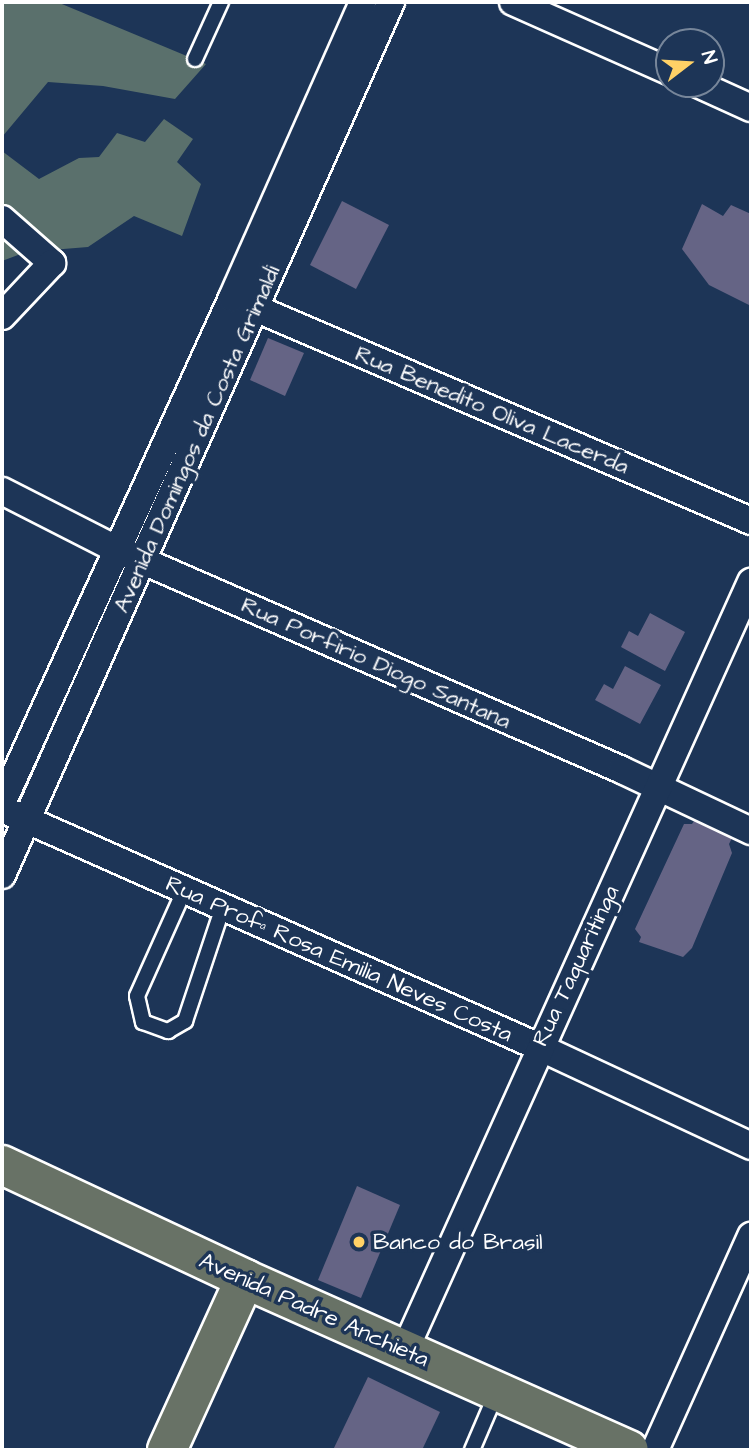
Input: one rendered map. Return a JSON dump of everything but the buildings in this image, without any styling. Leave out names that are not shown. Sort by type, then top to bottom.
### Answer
[{"type":"main road","name":"Avenida Padre Anchieta","points":[[2,1165],[404,1352],[629,1450]]},
{"type":"main road","points":[[167,1450],[245,1279]]},
{"type":"street","name":"Avenida Domingos da Costa Grimaldi","points":[[5,858],[26,820],[144,561],[363,2]]},
{"type":"street","name":"Avenida Domingos da Costa Grimaldi","points":[[2,803],[118,550],[244,303],[391,2]]},
{"type":"street","points":[[513,2],[655,65]]},
{"type":"street","points":[[725,96],[751,108]]},
{"type":"street","points":[[2,219],[52,263],[2,316]]},
{"type":"street","name":"Rua Benedito Oliva Lacerda","points":[[244,303],[751,521]]},
{"type":"street","name":"Rua Porfirio Diogo Santana","points":[[2,491],[118,550],[751,831]]},
{"type":"street","name":"Rua Taquaritinga","points":[[404,1352],[539,1047],[751,582]]},
{"type":"street","name":"Rua Profª Rosa Emilia Neves Costa","points":[[2,809],[539,1047],[751,1146]]},
{"type":"street","points":[[655,1450],[744,1273],[751,1236]]},
{"type":"lane","points":[[195,59],[221,2]]},
{"type":"lane","points":[[184,891],[137,996],[143,1022],[168,1031],[185,1021],[223,908]]},
{"type":"lane","points":[[472,1450],[497,1392]]},
{"type":"green space","points":[[2,2],[57,2],[206,64],[175,99],[103,86],[48,82],[2,137]]},
{"type":"green space","points":[[164,119],[193,139],[177,162],[201,184],[182,236],[134,216],[88,247],[26,252],[2,261],[2,151],[39,179],[79,158],[99,157],[117,133],[145,142]]},
{"type":"place","name":"Banco do Brasil","points":[[359,1242]]}]
